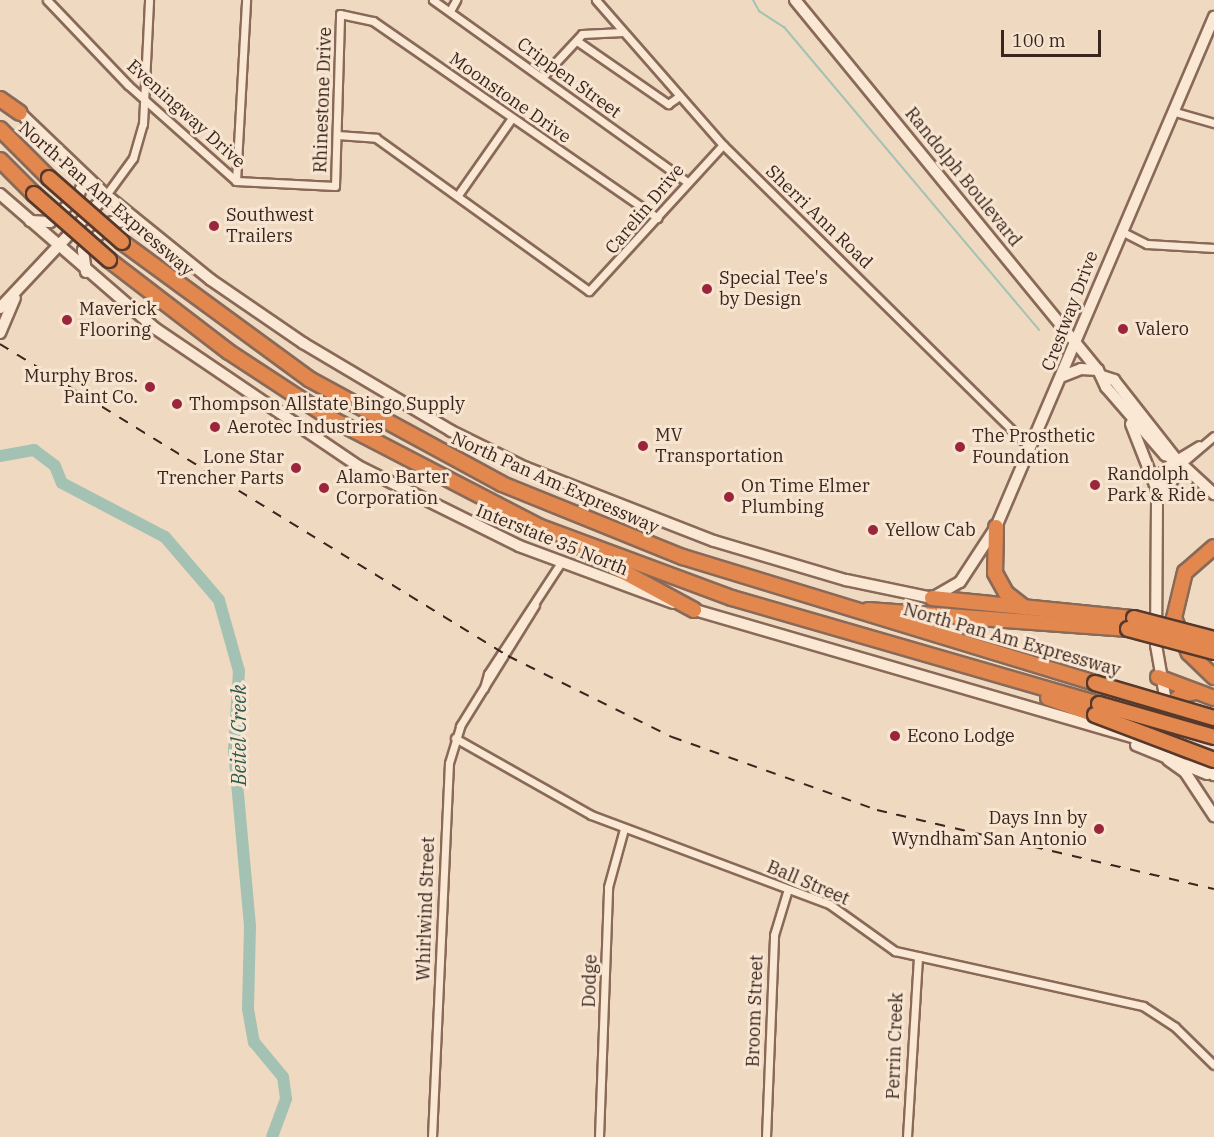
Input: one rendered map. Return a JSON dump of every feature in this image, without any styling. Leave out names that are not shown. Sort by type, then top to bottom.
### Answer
[{"type":"highway","points":[[0,99],[20,113]]},
{"type":"highway","name":"North Pan Am Expressway","points":[[0,129],[50,178],[122,242],[278,359],[444,455],[608,530],[845,609],[1214,718]]},
{"type":"highway","name":"North Pan Am Expressway","points":[[0,160],[34,194],[109,260],[229,352],[330,418],[446,483],[571,540],[732,598],[893,644],[1097,709],[1214,737]]},
{"type":"highway","points":[[996,527],[995,573],[1006,593],[1025,608]]},
{"type":"highway","points":[[571,540],[600,562],[694,610]]},
{"type":"highway","points":[[1214,547],[1185,572],[1174,608],[1181,641],[1214,676]]},
{"type":"highway","points":[[932,598],[1025,608],[1214,639]]},
{"type":"highway","points":[[845,609],[1131,624],[1214,652]]},
{"type":"highway","points":[[1158,677],[1214,698]]},
{"type":"highway","points":[[1095,683],[1214,712]]},
{"type":"highway","points":[[1164,710],[1181,694],[1197,692]]},
{"type":"highway","points":[[1097,709],[1214,760]]},
{"type":"main road","name":"Randolph Boulevard","points":[[795,0],[1100,373],[1114,397],[1165,455],[1181,461]]},
{"type":"main road","name":"Crestway Drive","points":[[932,598],[960,582],[996,527],[1063,376],[1074,342],[1119,230],[1214,17]]},
{"type":"main road","points":[[0,93],[135,221],[303,343],[484,448],[714,541],[854,582],[932,598]]},
{"type":"main road","points":[[27,220],[50,222],[78,195],[83,184],[77,167]]},
{"type":"main road","name":"Interstate 35 North","points":[[0,194],[86,272],[211,371],[358,466],[449,515],[560,564],[694,610],[1071,723],[1152,751],[1214,777]]},
{"type":"main road","points":[[0,308],[15,298],[106,195]]},
{"type":"main road","points":[[86,272],[83,250],[112,222],[135,221]]},
{"type":"main road","points":[[0,333],[15,298]]},
{"type":"main road","points":[[1063,376],[1081,369],[1100,373]]},
{"type":"main road","name":"Randolph Boulevard","points":[[1100,373],[1114,380],[1181,461]]},
{"type":"main road","points":[[1114,397],[1137,434],[1157,491],[1160,508],[1158,677],[1175,749]]},
{"type":"main road","points":[[1157,491],[1164,472],[1181,461]]},
{"type":"main road","points":[[1181,461],[1194,477],[1214,494]]},
{"type":"main road","points":[[1160,508],[1170,477],[1181,461]]},
{"type":"main road","name":"Interstate 35 North","points":[[1071,723],[1175,749],[1214,777]]},
{"type":"main road","points":[[1152,751],[1185,772],[1214,816]]},
{"type":"street","name":"Eveningway Drive","points":[[47,0],[53,3],[145,100],[236,181],[335,186]]},
{"type":"street","points":[[106,195],[133,158],[145,100],[149,0]]},
{"type":"street","points":[[236,181],[246,0]]},
{"type":"street","name":"Crippen Street","points":[[433,0],[543,76],[687,182]]},
{"type":"street","points":[[450,11],[456,0]]},
{"type":"street","name":"Sherri Ann Road","points":[[596,0],[723,145],[1030,448]]},
{"type":"street","name":"Moonstone Drive","points":[[340,14],[373,21],[658,218]]},
{"type":"street","name":"Rhinestone Drive","points":[[335,186],[340,14]]},
{"type":"street","points":[[543,76],[560,52],[578,41],[582,34],[623,32]]},
{"type":"street","points":[[578,41],[668,104],[678,96]]},
{"type":"street","points":[[1172,111],[1214,123]]},
{"type":"street","points":[[337,135],[376,138],[459,195],[512,118]]},
{"type":"street","name":"Carelin Drive","points":[[459,195],[589,291],[723,145]]},
{"type":"street","points":[[1119,230],[1147,244],[1214,248]]},
{"type":"street","points":[[1181,461],[1214,436]]},
{"type":"street","points":[[1194,477],[1196,449]]},
{"type":"street","name":"Whirlwind Street","points":[[432,1137],[445,798],[455,738],[560,564]]},
{"type":"street","name":"Ball Street","points":[[455,738],[624,829],[788,889],[846,913],[888,947],[918,956],[1131,1002],[1165,1019],[1214,1065]]},
{"type":"street","name":"Dodge","points":[[599,1137],[608,887],[624,829]]},
{"type":"street","name":"Broom Street","points":[[766,1137],[774,934],[788,889]]},
{"type":"street","name":"Perrin Creek","points":[[906,1137],[918,956]]},
{"type":"waterway","points":[[753,0],[759,11],[784,27],[1039,330]]},
{"type":"waterway","name":"Beitel Creek","points":[[0,456],[34,450],[55,466],[62,483],[165,537],[219,600],[239,671],[234,750],[250,926],[248,1009],[254,1042],[283,1077],[286,1099],[272,1137]]},
{"type":"railway","points":[[0,344],[508,656],[672,737],[877,810],[1214,889]]},
{"type":"place","name":"Southwest Trailers","points":[[214,226]]},
{"type":"place","name":"Special Tee's by Design","points":[[707,289]]},
{"type":"place","name":"Maverick Flooring","points":[[67,320]]},
{"type":"place","name":"Valero","points":[[1123,329]]},
{"type":"place","name":"Murphy Bros. Paint Co.","points":[[150,387]]},
{"type":"place","name":"Thompson Allstate Bingo Supply","points":[[177,404]]},
{"type":"place","name":"Aerotec Industries","points":[[215,427]]},
{"type":"place","name":"MV Transportation","points":[[643,446]]},
{"type":"place","name":"The Prosthetic Foundation","points":[[960,447]]},
{"type":"place","name":"Lone Star Trencher Parts","points":[[296,468]]},
{"type":"place","name":"Randolph Park & Ride","points":[[1095,485]]},
{"type":"place","name":"Alamo Barter Corporation","points":[[324,488]]},
{"type":"place","name":"On Time Elmer Plumbing","points":[[729,497]]},
{"type":"place","name":"Yellow Cab","points":[[873,530]]},
{"type":"place","name":"Econo Lodge","points":[[895,736]]},
{"type":"place","name":"Days Inn by Wyndham San Antonio","points":[[1099,829]]}]
